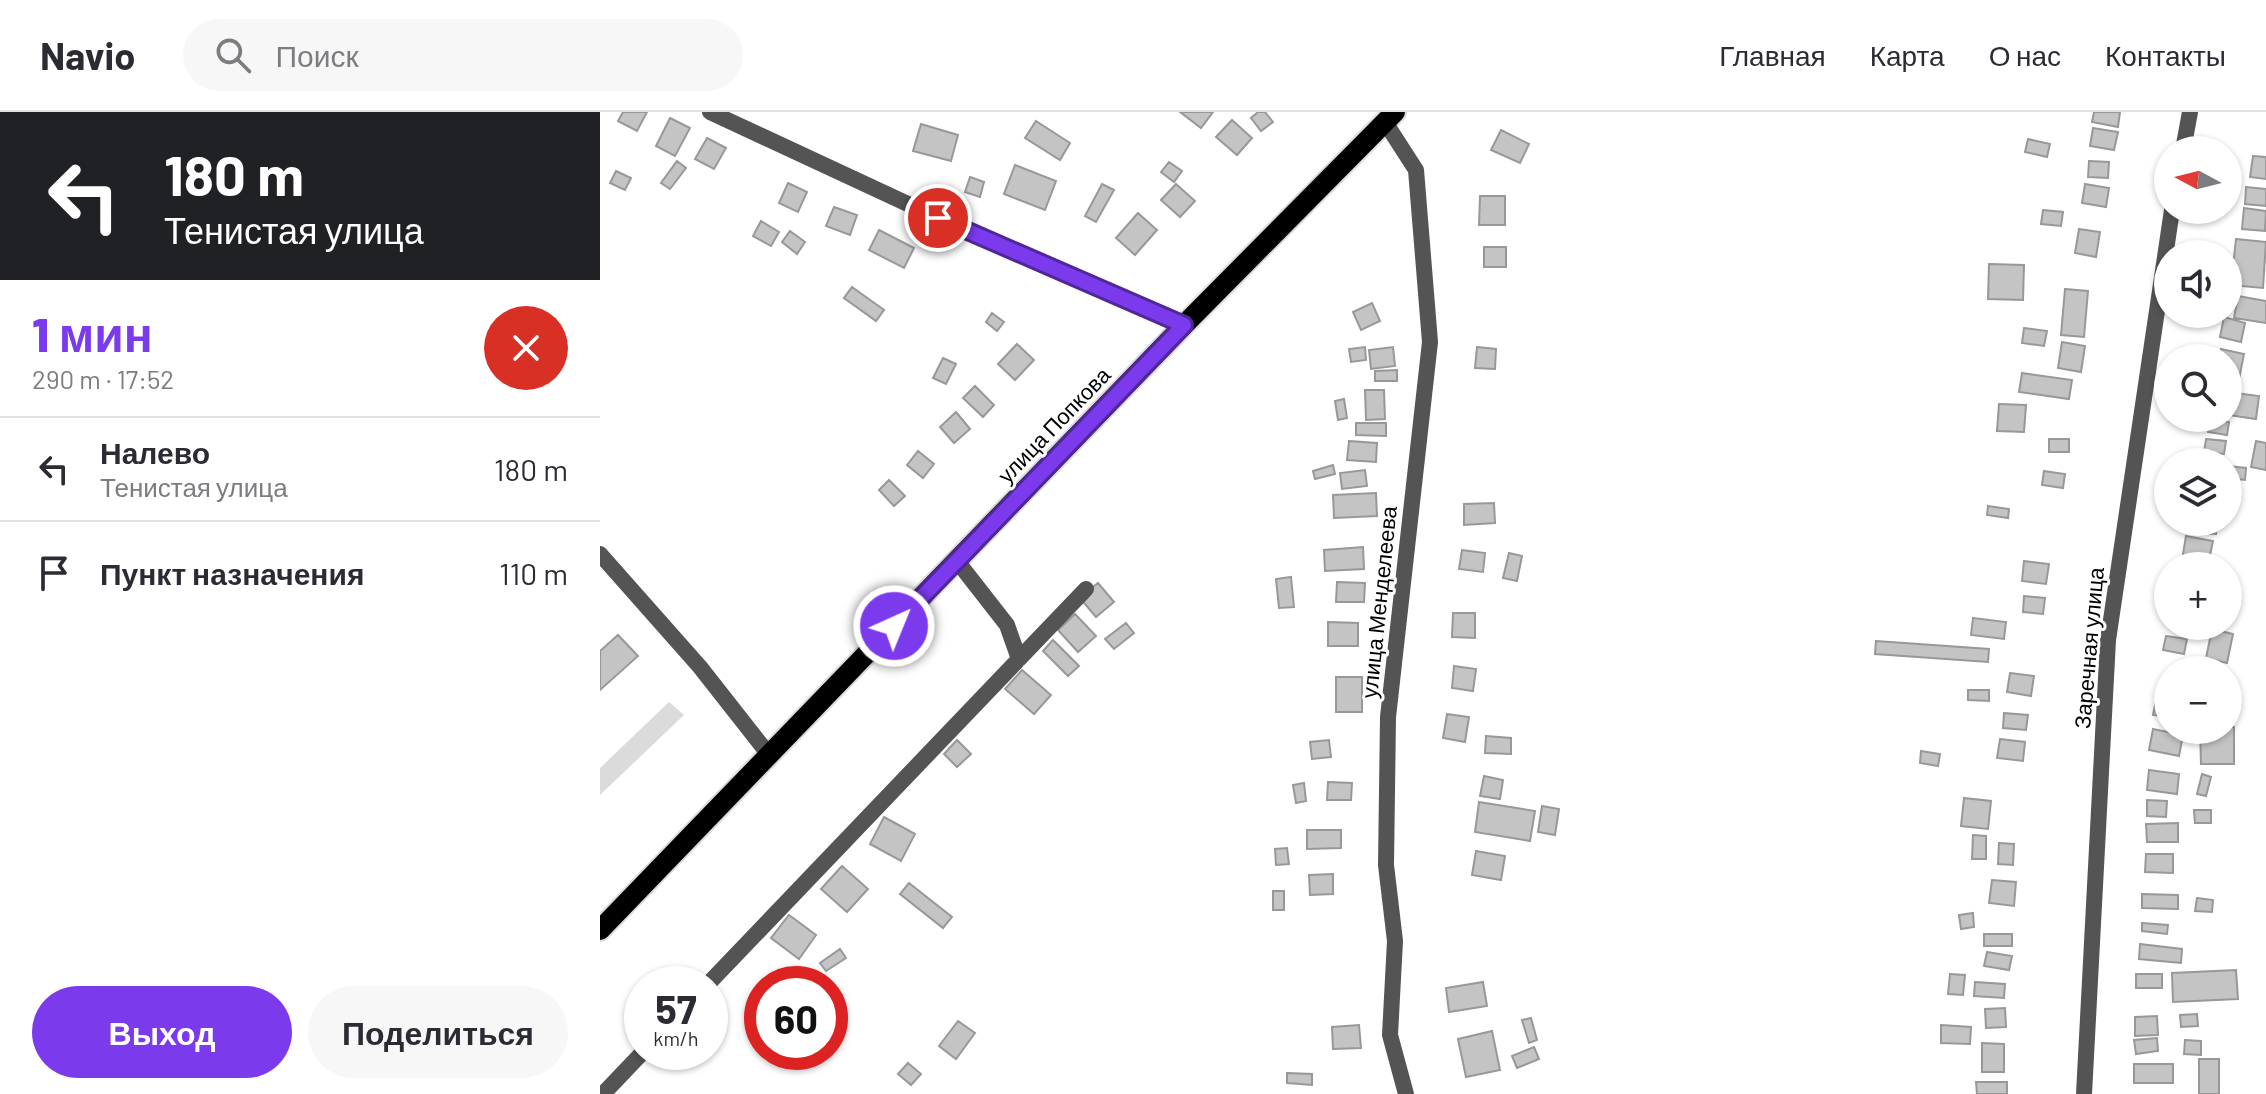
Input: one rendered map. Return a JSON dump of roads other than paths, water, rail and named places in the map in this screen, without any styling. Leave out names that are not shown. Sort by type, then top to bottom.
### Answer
[{"type":"main road","name":"улица Попкова","points":[[600,930],[1184,325],[1390,117]]},
{"type":"street","points":[[710,112],[938,218],[1184,325]]},
{"type":"street","points":[[2186,136],[2190,112]]},
{"type":"street","name":"улица Менделеева","points":[[1390,117],[1416,170],[1430,342],[1388,717],[1386,865],[1395,941],[1390,1035],[1406,1094]]},
{"type":"street","name":"Заречная улица","points":[[2084,1094],[2108,640],[2170,224]]},
{"type":"street","points":[[600,554],[700,667],[770,756]]},
{"type":"street","points":[[957,561],[1007,625],[1019,659]]},
{"type":"street","points":[[725,966],[1086,589]]},
{"type":"street","points":[[603,1094],[626,1070]]}]
